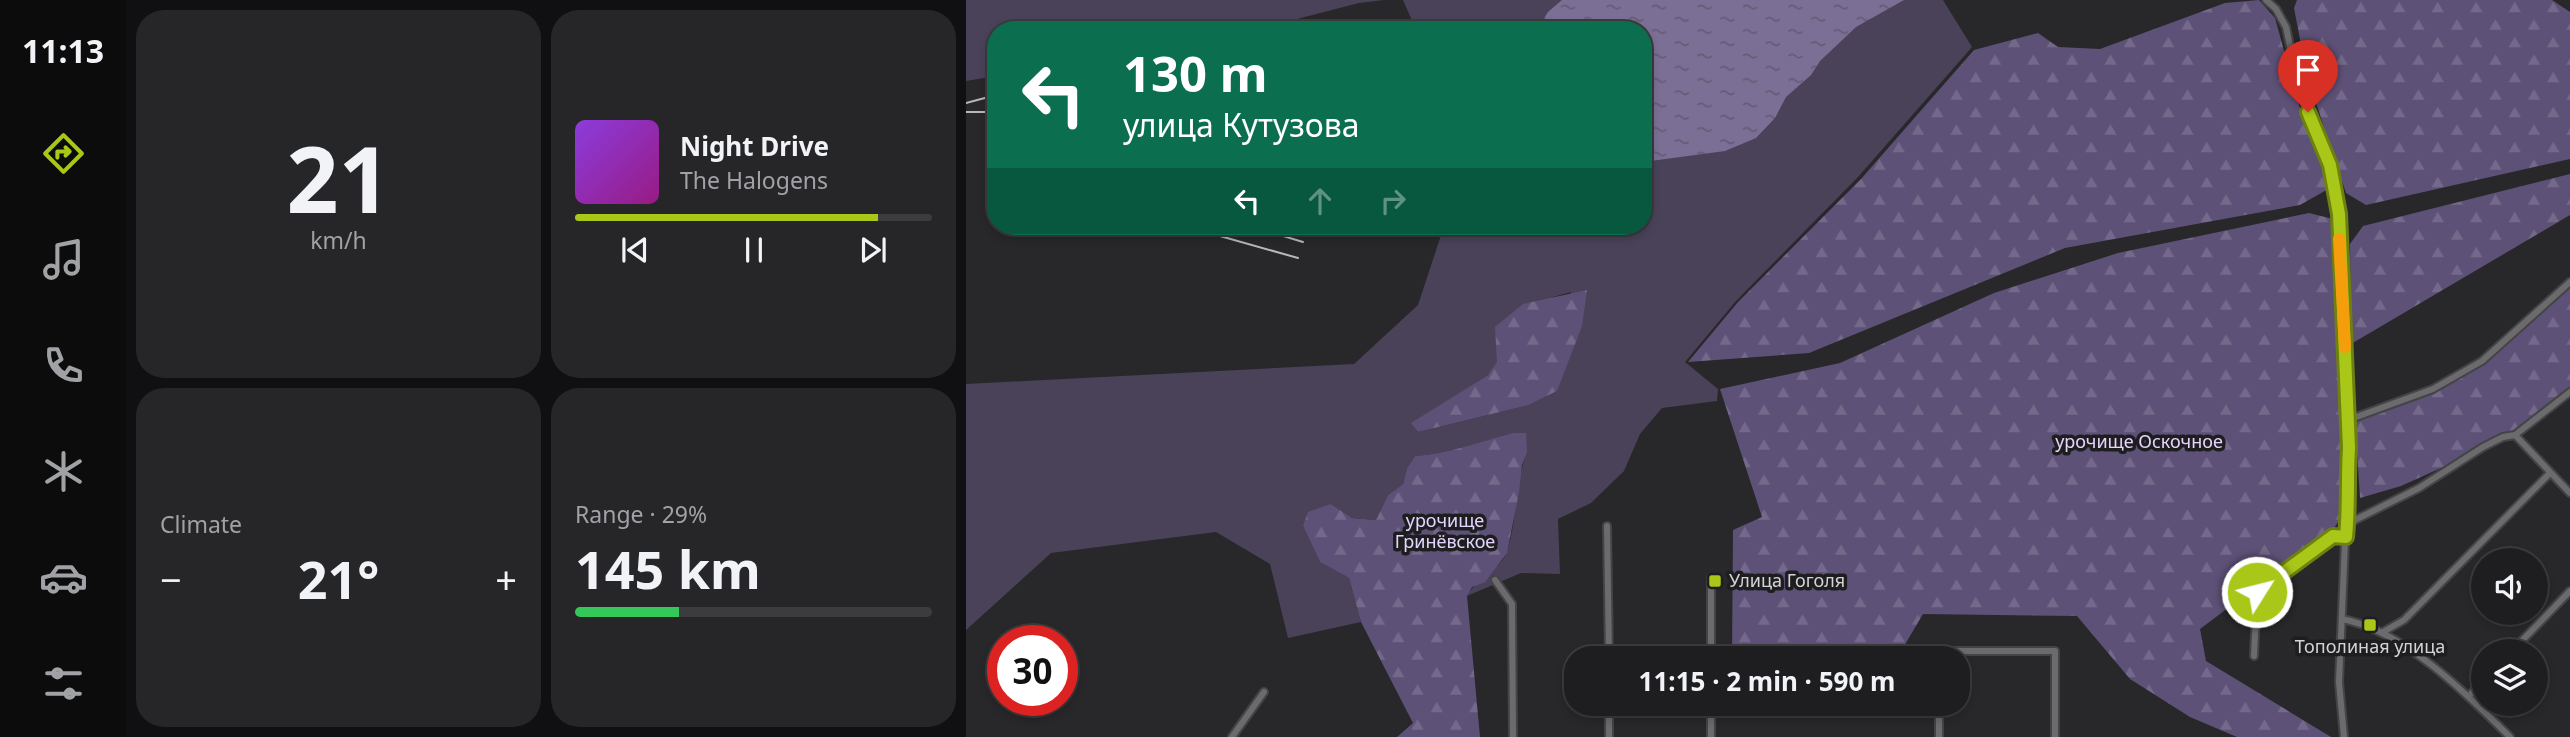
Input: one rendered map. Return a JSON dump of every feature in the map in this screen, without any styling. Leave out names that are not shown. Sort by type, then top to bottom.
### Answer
[{"type":"street","points":[[2266,0],[2276,9],[2286,27],[2309,117],[2330,165],[2339,214],[2348,420],[2347,524],[2339,682],[2344,737]]},
{"type":"street","points":[[2348,420],[2433,389],[2482,361],[2570,282]]},
{"type":"street","points":[[2347,524],[2419,488],[2483,447],[2502,437],[2515,435],[2570,392]]},
{"type":"street","points":[[2515,435],[2570,493]]},
{"type":"street","points":[[2383,632],[2403,620],[2550,473]]},
{"type":"street","points":[[1607,526],[1609,646]]},
{"type":"street","points":[[2254,656],[2257,592],[2333,536],[2346,537]]},
{"type":"street","points":[[1711,578],[1711,646]]},
{"type":"street","points":[[1495,580],[1512,604],[1513,737]]},
{"type":"street","points":[[2524,639],[2570,591]]},
{"type":"street","points":[[2342,619],[2383,632],[2409,648],[2469,696],[2510,737]]},
{"type":"street","points":[[1970,651],[2055,651],[2055,737]]},
{"type":"street","points":[[1232,737],[1264,692]]},
{"type":"street","points":[[1609,716],[1609,737]]},
{"type":"street","points":[[1711,716],[1711,737]]},
{"type":"street","points":[[1939,716],[1939,737]]},
{"type":"shaded area","points":[[966,0],[1384,0],[1359,3],[1289,21],[987,21],[987,78],[966,81]]},
{"type":"shaded area","points":[[1403,0],[1943,0],[1972,47],[1858,177],[1736,301],[1685,362],[1718,389],[1717,401],[1662,408],[1640,434],[1624,471],[1591,503],[1558,519],[1560,574],[1521,573],[1467,596],[1476,584],[1499,564],[1507,551],[1520,476],[1527,453],[1514,433],[1452,450],[1415,456],[1407,468],[1403,484],[1388,495],[1376,520],[1352,518],[1331,504],[1303,526],[1320,562],[1349,578],[1361,622],[1288,638],[1270,564],[1216,532],[1051,553],[966,630],[966,384],[1354,364],[1418,305],[1441,235],[1652,235],[1652,21],[1412,21]],"holes":[[[1571,292],[1557,391],[1529,405],[1418,432],[1412,423],[1488,375],[1553,297]]]},
{"type":"green space","points":[[2259,0],[2275,18],[2304,123],[2320,155],[2330,188],[2300,205],[2065,248],[1809,353],[1688,362],[1738,302],[1861,179],[1974,50],[2038,33],[2058,47],[2100,49],[2225,3]]},
{"type":"green space","points":[[2297,0],[2552,0],[2570,12],[2570,159],[2366,205],[2346,193],[2307,76],[2294,8]]},
{"type":"green space","points":[[2570,174],[2570,215],[2351,344],[2350,244],[2363,226]]},
{"type":"green space","name":"урочище Оскочное","points":[[2309,213],[2333,219],[2346,511],[2334,528],[2200,629],[2206,661],[2331,737],[2237,737],[2190,717],[2130,679],[2077,616],[1923,614],[1904,646],[1732,646],[1733,530],[1762,517],[1720,389],[1840,363],[1994,293],[2118,253]]},
{"type":"green space","points":[[2570,284],[2570,394],[2505,439],[2401,486],[2360,498],[2355,420],[2433,390],[2484,363]]},
{"type":"green space","points":[[1587,290],[1582,326],[1557,391],[1529,405],[1418,432],[1411,423],[1488,375],[1497,362],[1495,327],[1523,304]]},
{"type":"green space","name":"урочище Гринёвское","points":[[1513,433],[1526,433],[1527,453],[1522,465],[1507,553],[1485,582],[1472,587],[1467,596],[1480,737],[1397,737],[1413,723],[1361,622],[1349,578],[1320,562],[1303,526],[1308,512],[1331,504],[1352,518],[1376,520],[1388,495],[1403,484],[1407,468],[1415,456],[1452,450]]},
{"type":"water","points":[[1562,0],[1904,0],[1856,27],[1820,61],[1811,75],[1786,97],[1775,118],[1756,138],[1725,151],[1652,161],[1652,21],[1542,21]]},
{"type":"railway","points":[[966,103],[987,97]]},
{"type":"railway","points":[[966,112],[987,112]]},
{"type":"railway","points":[[1218,235],[1298,258]]},
{"type":"railway","points":[[1280,235],[1303,242]]},
{"type":"slow traffic","points":[[2339,239],[2345,347]]},
{"type":"place","name":"Улица Гоголя","points":[[1715,581]]},
{"type":"place","name":"Тополиная улица","points":[[2370,625]]},
{"type":"route","points":[[2257,592],[2333,536],[2346,537],[2348,396],[2339,214],[2330,165],[2308,112]]}]
